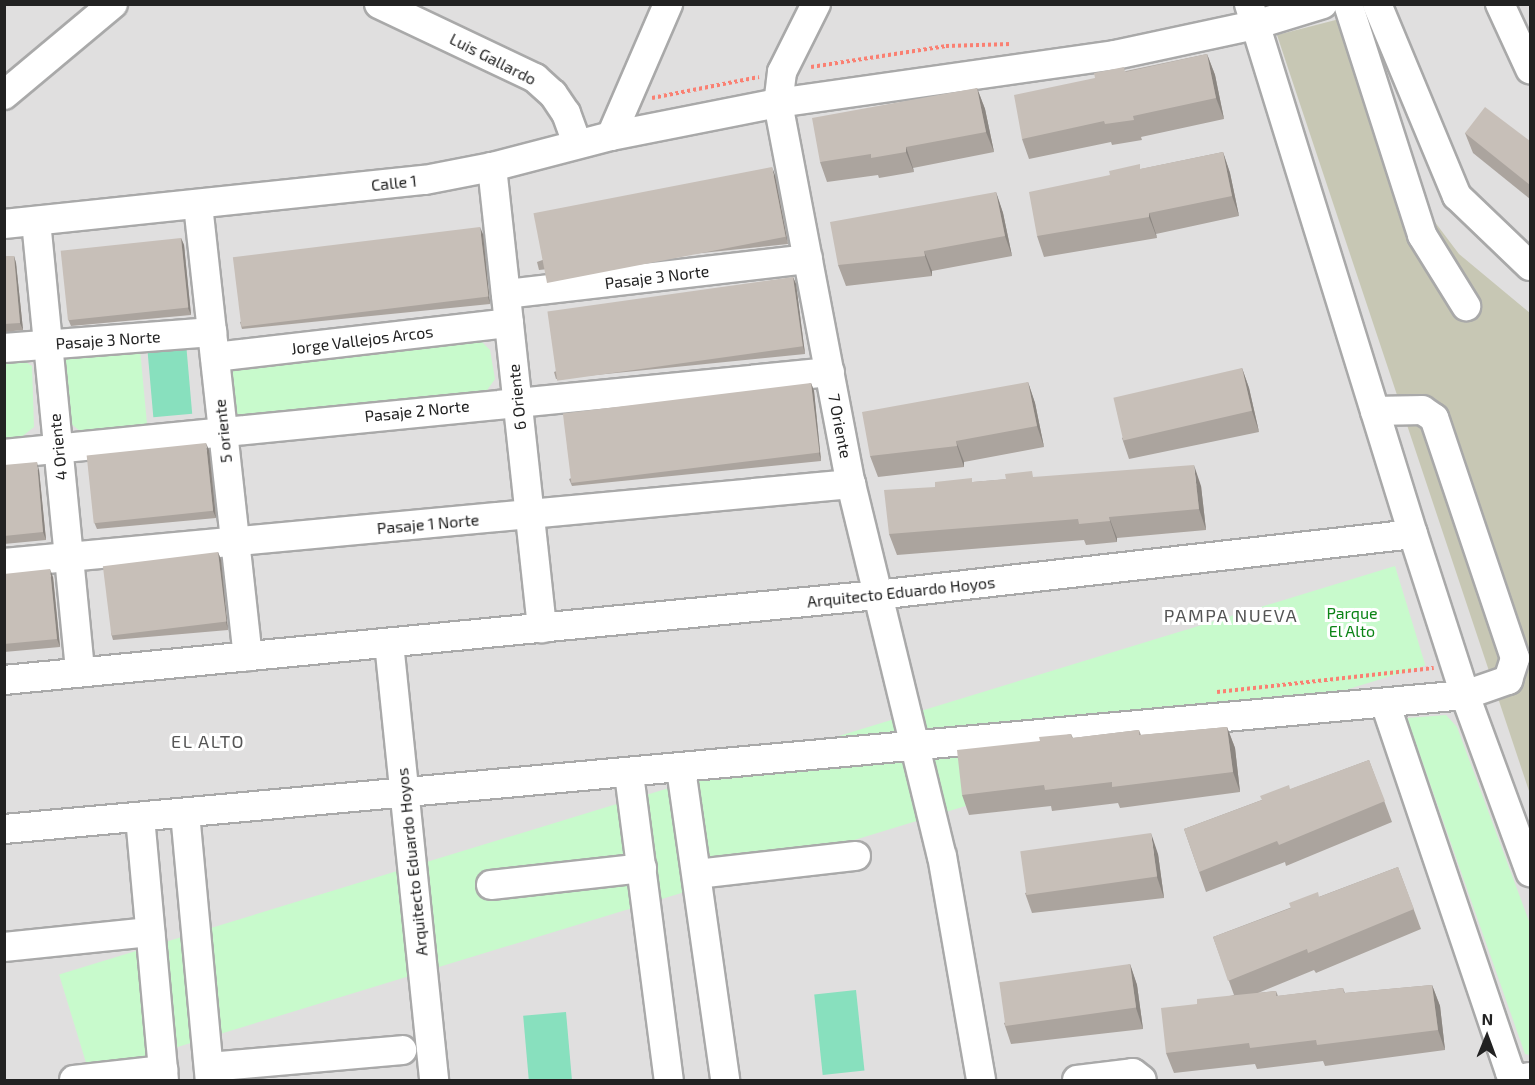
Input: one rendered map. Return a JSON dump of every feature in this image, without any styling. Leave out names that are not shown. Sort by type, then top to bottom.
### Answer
[{"type":"street","points":[[4,95],[113,4]]},
{"type":"street","name":"Luis Gallardo","points":[[379,4],[536,78],[553,94],[566,113],[577,144]]},
{"type":"street","points":[[610,136],[668,4]]},
{"type":"street","name":"7 Oriente","points":[[816,4],[782,72],[778,103],[851,484],[942,856],[981,1080]]},
{"type":"street","points":[[1348,4],[1422,235],[1466,306]]},
{"type":"street","points":[[1377,4],[1457,196],[1530,266]]},
{"type":"street","points":[[1500,4],[1530,69]]},
{"type":"street","name":"Calle 1","points":[[4,224],[425,180],[492,167],[610,136],[778,103],[941,77],[1053,66],[1252,15],[1316,5]]},
{"type":"street","points":[[1252,15],[1465,695],[1530,873]]},
{"type":"street","name":"6 Oriente","points":[[492,167],[542,628]]},
{"type":"street","name":"5 oriente","points":[[198,205],[248,656]]},
{"type":"street","name":"4 Oriente","points":[[36,221],[80,672]]},
{"type":"street","name":"Pasaje 3 Norte","points":[[506,294],[808,259]]},
{"type":"street","name":"Jorge Vallejos Arcos","points":[[213,344],[509,323]]},
{"type":"street","name":"Pasaje 3 Norte","points":[[4,348],[48,344],[213,344]]},
{"type":"street","name":"Pasaje 2 Norte","points":[[4,453],[830,372]]},
{"type":"street","points":[[4,829],[629,774],[1385,703],[1465,695],[1508,680],[1515,658],[1434,418],[1422,410],[1375,411]]},
{"type":"street","name":"Pasaje 1 Norte","points":[[4,563],[851,484]]},
{"type":"street","name":"Arquitecto Eduardo Hoyos","points":[[4,680],[877,595],[1413,534]]},
{"type":"street","name":"Arquitecto Eduardo Hoyos","points":[[389,643],[434,1080]]},
{"type":"street","points":[[1385,703],[1510,1072],[1520,1078],[1530,1077]]},
{"type":"street","points":[[681,769],[724,1080]]},
{"type":"street","points":[[629,774],[669,1080]]},
{"type":"street","points":[[185,813],[209,1074],[402,1050]]},
{"type":"street","points":[[74,1080],[164,1075],[140,817]]},
{"type":"street","points":[[697,873],[856,856]]},
{"type":"street","points":[[491,885],[642,868]]},
{"type":"street","points":[[4,947],[150,932]]},
{"type":"street","points":[[1077,1080],[1133,1073],[1142,1080]]},
{"type":"path","points":[[623,103],[782,72],[946,46],[1014,44]]},
{"type":"shaded area","points":[[5,5],[1530,5],[1530,1080],[5,1080]]},
{"type":"shaded area","points":[[1359,14],[1425,209],[1459,254],[1530,313],[1530,794],[1277,35]]},
{"type":"green space","points":[[482,342],[490,350],[495,379],[485,393],[237,419],[227,414],[230,364]]},
{"type":"green space","points":[[186,343],[192,414],[153,417],[147,346]]},
{"type":"green space","points":[[140,349],[147,424],[80,431],[65,419],[63,362],[73,353]]},
{"type":"green space","points":[[21,359],[32,366],[34,427],[19,439],[5,441],[5,361]]},
{"type":"green space","name":"Parque El Alto","points":[[1395,566],[1425,665],[89,1074],[59,974]]},
{"type":"green space","points":[[1446,715],[1457,727],[1530,924],[1530,1055],[1525,1054],[1407,718]]},
{"type":"green space","points":[[856,990],[864,1071],[823,1075],[814,994]]},
{"type":"green space","points":[[566,1012],[572,1080],[529,1080],[523,1016]]},
{"type":"building","points":[[1207,54],[1216,98],[1133,116],[1134,120],[1105,124],[1104,121],[1022,139],[1014,95],[1095,78],[1094,73],[1124,67],[1125,72]]},
{"type":"building","points":[[977,88],[986,132],[906,147],[906,152],[871,158],[871,154],[820,162],[812,118]]},
{"type":"building","points":[[1485,107],[1530,141],[1530,185],[1465,133]]},
{"type":"building","points":[[1223,152],[1232,196],[1149,213],[1149,217],[1037,236],[1029,192],[1110,175],[1109,171],[1140,164],[1140,169]]},
{"type":"building","points":[[772,167],[786,237],[547,283],[533,213]]},
{"type":"building","points":[[996,192],[1005,236],[924,251],[925,256],[838,265],[830,222]]},
{"type":"building","points":[[480,227],[489,296],[241,327],[233,257]]},
{"type":"building","points":[[181,238],[188,308],[68,320],[61,251]]},
{"type":"building","points":[[4,256],[14,256],[20,323],[4,324]]},
{"type":"building","points":[[793,277],[803,346],[557,381],[547,312]]},
{"type":"building","points":[[1242,368],[1252,411],[1123,441],[1113,398]]},
{"type":"building","points":[[1028,382],[1037,426],[956,441],[957,446],[870,456],[862,412]]},
{"type":"building","points":[[811,383],[820,452],[571,483],[563,413]]},
{"type":"building","points":[[206,443],[213,511],[94,523],[87,456]]},
{"type":"building","points":[[37,462],[43,532],[4,536],[4,465]]},
{"type":"building","points":[[1194,465],[1199,509],[1109,517],[1110,521],[1079,524],[1078,519],[889,534],[884,490],[935,487],[935,482],[972,478],[972,482],[1006,479],[1005,474],[1032,471],[1033,477]]},
{"type":"building","points":[[218,552],[227,621],[111,636],[103,566]]},
{"type":"building","points":[[50,569],[57,639],[4,644],[4,574]]},
{"type":"building","points":[[1227,727],[1233,772],[1112,787],[1112,782],[1045,790],[1044,785],[962,795],[957,750],[1040,741],[1039,737],[1071,734],[1072,738],[1139,730],[1139,735]]},
{"type":"building","points":[[1369,760],[1385,801],[1279,845],[1277,841],[1199,872],[1184,829],[1262,800],[1260,796],[1289,785],[1290,789]]},
{"type":"building","points":[[1151,833],[1157,877],[1026,895],[1020,851]]},
{"type":"building","points":[[1398,867],[1414,909],[1308,953],[1307,949],[1228,981],[1213,937],[1291,908],[1289,903],[1318,892],[1319,897]]},
{"type":"building","points":[[1130,964],[1136,1008],[1005,1026],[999,982]]},
{"type":"building","points":[[1432,985],[1438,1030],[1317,1045],[1316,1040],[1250,1048],[1249,1043],[1166,1053],[1161,1008],[1197,1004],[1197,999],[1276,991],[1276,996],[1343,988],[1344,993]]},
{"type":"district","name":"PAMPA NUEVA","points":[[1231,615]]},
{"type":"district","name":"EL ALTO","points":[[208,741]]}]
